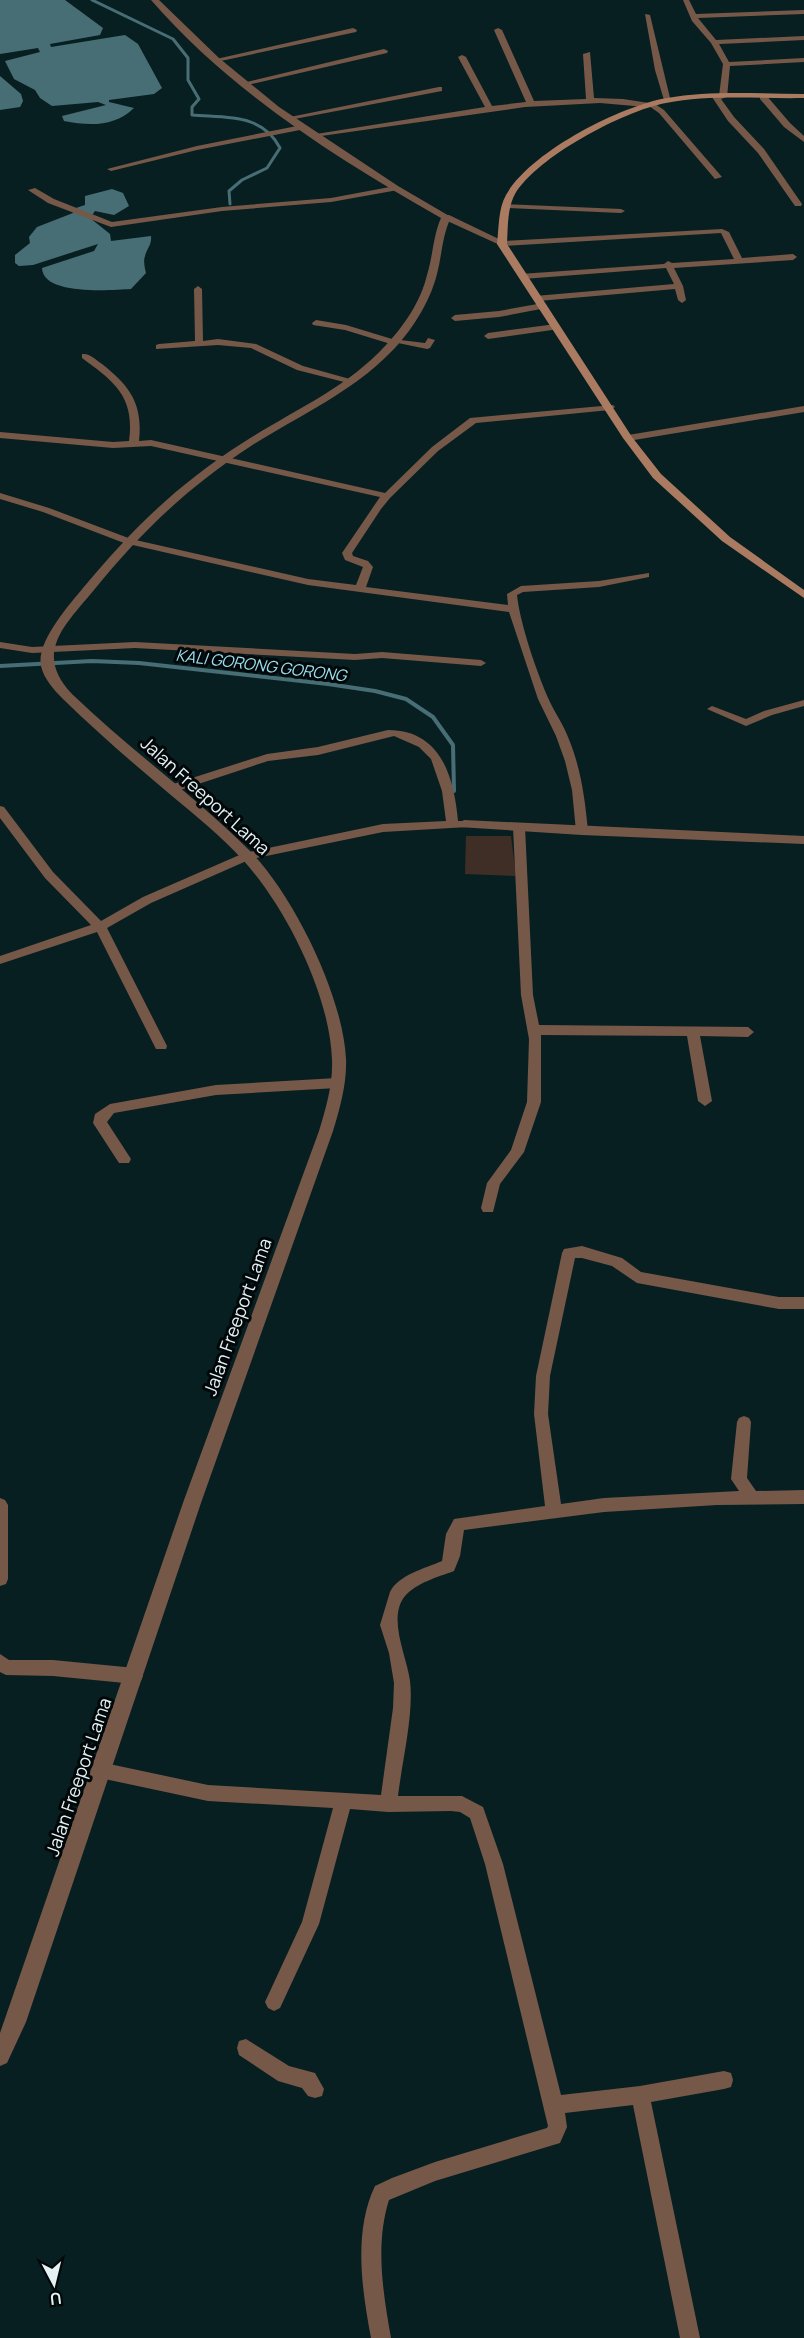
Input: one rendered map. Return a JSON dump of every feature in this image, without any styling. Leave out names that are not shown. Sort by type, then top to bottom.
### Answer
[{"type":"main road","points":[[804,96],[668,100],[649,104],[557,149],[519,182],[509,197],[502,244],[628,438],[657,476],[713,529],[804,595]]},
{"type":"street","points":[[154,0],[216,60],[302,127],[396,188],[446,217],[502,244],[719,231],[726,232],[738,259]]},
{"type":"street","points":[[686,0],[693,16],[714,42],[727,64],[720,98],[731,119],[761,151],[798,204]]},
{"type":"street","points":[[693,16],[804,12]]},
{"type":"street","points":[[647,15],[668,100]]},
{"type":"street","points":[[216,60],[353,30]]},
{"type":"street","points":[[498,30],[531,104]]},
{"type":"street","points":[[714,42],[804,38]]},
{"type":"street","points":[[247,83],[384,51]]},
{"type":"street","points":[[587,54],[590,100]]},
{"type":"street","points":[[462,57],[489,108]]},
{"type":"street","points":[[727,64],[804,60]]},
{"type":"street","points":[[289,117],[439,89]]},
{"type":"street","points":[[764,97],[787,125],[804,140]]},
{"type":"street","points":[[314,135],[489,108],[590,100],[626,100],[649,104],[663,111],[673,126],[697,150],[718,177]]},
{"type":"street","points":[[111,169],[197,148],[302,127]]},
{"type":"street","points":[[32,190],[96,221],[116,225],[222,209],[331,200],[396,188]]},
{"type":"street","points":[[507,206],[621,211]]},
{"type":"street","points":[[47,652],[55,633],[76,604],[128,541],[162,507],[224,460],[352,381],[378,360],[395,341],[432,277],[441,228],[446,217]]},
{"type":"street","points":[[523,276],[738,259],[793,257]]},
{"type":"street","points":[[668,264],[679,286],[682,300]]},
{"type":"street","points":[[455,318],[540,302],[679,286]]},
{"type":"street","points":[[198,289],[199,343]]},
{"type":"street","points":[[316,323],[427,346],[430,340]]},
{"type":"street","points":[[488,336],[556,327]]},
{"type":"street","points":[[159,347],[199,343],[253,346],[300,368],[352,381]]},
{"type":"street","points":[[85,356],[121,383],[126,391],[136,423],[134,443]]},
{"type":"street","points":[[360,589],[368,567],[364,563],[349,558],[347,554],[377,507],[435,449],[473,420],[485,417],[610,407]]},
{"type":"street","points":[[628,438],[804,409]]},
{"type":"street","points":[[0,435],[113,445],[151,443],[387,496]]},
{"type":"street","points":[[0,496],[46,510],[128,541],[308,582],[513,609]]},
{"type":"street","points":[[582,831],[578,790],[571,761],[562,736],[543,699],[513,609],[512,594],[515,591],[589,586],[645,574]]},
{"type":"street","points":[[0,645],[22,651],[47,652],[135,645],[356,657],[382,655],[481,663]]},
{"type":"street","name":"Jalan Freeport Lama","points":[[0,2056],[24,2001],[100,1770],[135,1676],[193,1500],[326,1131],[334,1106],[339,1059],[336,1034],[320,984],[278,895],[248,856],[111,739],[61,690],[49,673],[47,652]]},
{"type":"street","points":[[712,710],[746,723],[768,712],[804,704]]},
{"type":"street","points":[[171,789],[267,758],[312,752],[388,733],[399,733],[431,752],[438,759],[457,824]]},
{"type":"street","points":[[0,810],[49,874],[100,927],[161,1046]]},
{"type":"street","points":[[0,960],[100,927],[147,900],[248,856],[383,828],[457,824],[804,840]]},
{"type":"street","points":[[488,1208],[494,1183],[517,1152],[530,1119],[535,1083],[534,1030],[527,994],[519,827]]},
{"type":"street","points":[[534,1030],[748,1032]]},
{"type":"street","points":[[693,1032],[705,1101]]},
{"type":"street","points":[[124,1159],[100,1123],[100,1118],[110,1109],[216,1090],[337,1083]]},
{"type":"street","points":[[554,1512],[541,1414],[543,1376],[569,1253],[582,1252],[617,1262],[637,1277],[779,1303],[804,1303]]},
{"type":"street","points":[[744,1422],[739,1479],[752,1498]]},
{"type":"street","points":[[388,1804],[401,1708],[402,1683],[397,1653],[388,1625],[398,1592],[418,1578],[448,1566],[452,1557],[454,1531],[459,1524],[604,1505],[804,1497]]},
{"type":"street","points":[[0,1505],[0,1579]]},
{"type":"street","points":[[0,1662],[6,1668],[53,1668],[135,1676]]},
{"type":"street","points":[[100,1770],[208,1793],[388,1804],[462,1804],[477,1813],[494,1864],[558,2127],[553,2136],[417,2178],[382,2192],[374,2213],[372,2285],[381,2338]]},
{"type":"street","points":[[274,2002],[310,1924],[343,1802]]},
{"type":"street","points":[[246,2048],[285,2074],[308,2080],[315,2089]]},
{"type":"street","points":[[554,2105],[724,2080]]},
{"type":"street","points":[[640,2094],[690,2338]]},
{"type":"shaded area","points":[[466,836],[511,836],[516,876],[465,874]]},
{"type":"water","points":[[0,0],[65,0],[103,28],[100,35],[50,44],[51,47],[125,35],[138,44],[162,88],[154,94],[109,100],[109,102],[134,108],[110,122],[83,124],[64,121],[62,116],[106,105],[98,102],[52,106],[40,98],[35,90],[14,79],[5,61],[40,52],[38,48],[0,54]]},
{"type":"water","points":[[0,76],[21,94],[23,101],[20,107],[0,110]]},
{"type":"water","points":[[112,189],[123,193],[129,206],[114,215],[95,211],[90,218],[110,234],[111,241],[151,236],[144,258],[146,273],[131,289],[79,289],[65,287],[45,277],[42,268],[94,251],[98,244],[33,265],[19,266],[15,263],[15,255],[30,243],[29,237],[37,227],[73,213],[73,209],[85,205],[85,196]]},
{"type":"waterway","points":[[92,0],[173,39],[188,58],[188,80],[199,99],[192,107],[192,115],[230,118],[253,123],[263,128],[280,148],[267,168],[242,180],[229,191],[230,204]]},
{"type":"waterway","name":"KALI GORONG GORONG","points":[[0,666],[92,661],[139,663],[328,684],[375,691],[406,699],[433,717],[453,745],[454,791]]}]
